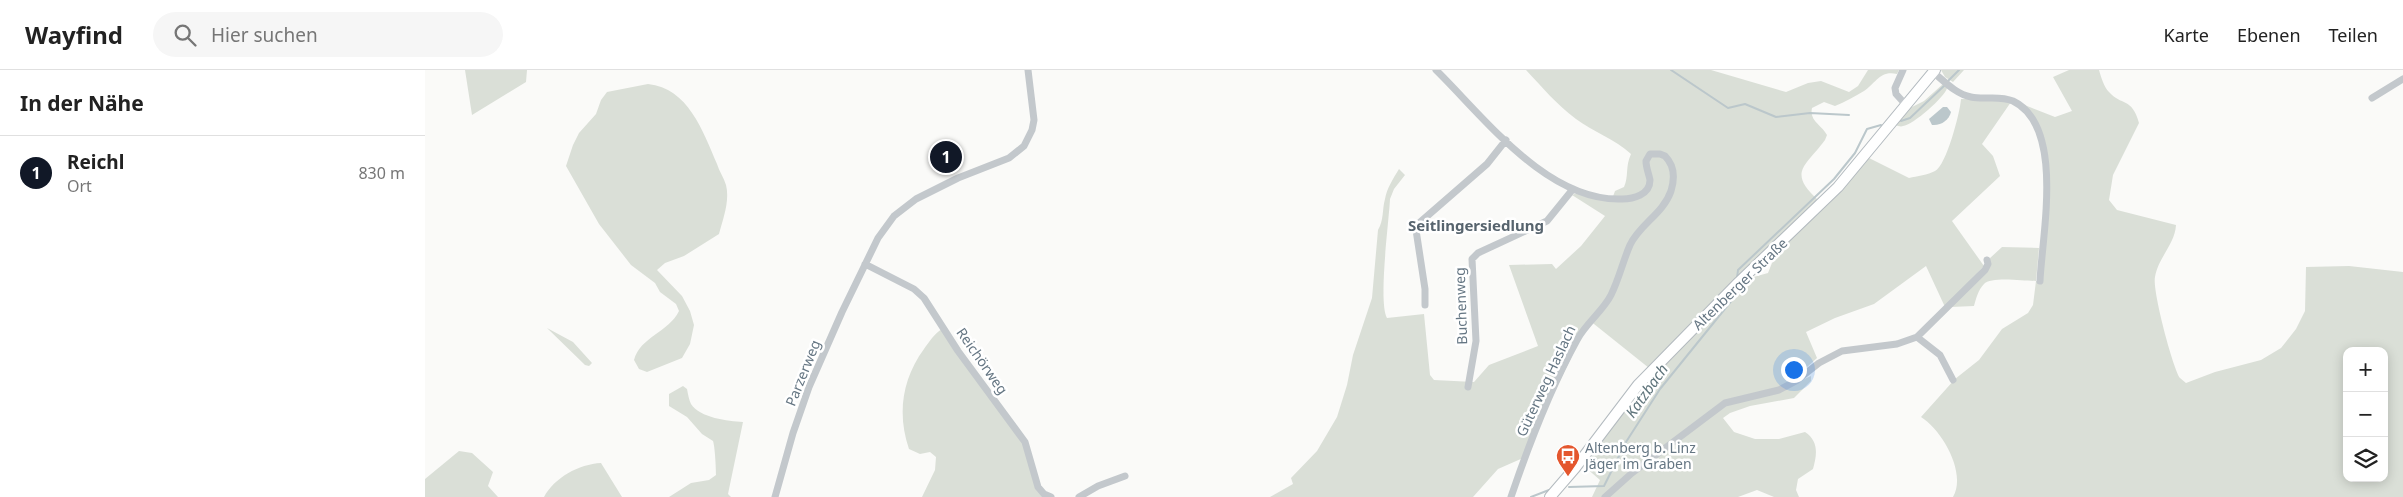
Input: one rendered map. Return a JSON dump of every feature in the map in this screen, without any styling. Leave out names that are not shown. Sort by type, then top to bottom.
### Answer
[{"type":"street","name":"Parzerweg","points":[[775,497],[793,433],[809,387],[865,264],[886,227],[903,209],[958,178],[1009,158],[1024,146],[1033,130],[1028,70]]},
{"type":"street","name":"Güterweg Haslach","points":[[1436,70],[1506,140],[1542,172],[1573,189],[1617,200],[1635,197],[1649,186],[1650,181],[1646,162],[1650,154],[1654,153],[1660,154],[1669,160],[1674,172],[1673,186],[1666,202],[1633,240],[1611,295],[1587,324],[1574,345],[1540,418],[1511,497]]},
{"type":"street","points":[[1903,70],[1895,88],[1896,94],[1906,104]]},
{"type":"street","name":"Altenberger Straße","points":[[1550,497],[1575,468],[1638,385],[1739,282],[1838,187],[1934,71],[1961,94],[1972,97],[2000,97],[2019,104],[2031,117],[2038,130],[2045,159],[2047,204],[2039,281]]},
{"type":"street","points":[[2372,98],[2403,79]]},
{"type":"street","points":[[1425,306],[1425,289],[1416,230],[1418,224],[1487,164],[1506,140]]},
{"type":"street","name":"Buchenweg","points":[[1467,387],[1476,341],[1472,259],[1478,253],[1547,221],[1573,189]]},
{"type":"street","points":[[1605,497],[1632,473],[1725,404],[1779,390],[1797,381],[1819,362],[1842,351],[1897,344],[1917,337],[1985,270],[1988,264],[1987,260]]},
{"type":"street","name":"Reichörweg","points":[[865,264],[914,289],[924,298],[958,351],[1025,442],[1038,487],[1044,494],[1051,497]]},
{"type":"street","points":[[1917,337],[1939,355],[1953,380]]},
{"type":"street","points":[[1079,497],[1098,486],[1125,476]]},
{"type":"shaded area","points":[[465,70],[527,70],[526,82],[472,115]]},
{"type":"shaded area","points":[[1526,70],[1711,70],[1786,92],[1808,83],[1821,81],[1849,92],[1858,86],[1868,70],[1899,70],[1897,74],[1891,73],[1882,76],[1864,91],[1835,106],[1824,102],[1812,108],[1814,120],[1827,135],[1806,164],[1802,176],[1809,191],[1819,201],[1649,368],[1589,320],[1523,458],[1498,469],[1473,497],[1270,497],[1293,484],[1291,478],[1317,451],[1337,417],[1347,385],[1353,355],[1372,298],[1378,230],[1386,195],[1399,169],[1405,175],[1394,189],[1390,199],[1384,279],[1385,309],[1387,318],[1424,314],[1430,375],[1434,380],[1474,382],[1489,365],[1538,346],[1509,265],[1552,264],[1556,269],[1581,246],[1605,216],[1572,195],[1577,193],[1611,202],[1615,191],[1624,187],[1631,154],[1569,114]]},
{"type":"shaded area","points":[[1941,70],[1964,70],[1953,82],[1945,77]]},
{"type":"shaded area","points":[[2069,70],[2099,70],[2107,90],[2113,96],[2130,105],[2139,123],[2113,175],[2109,200],[2117,210],[2176,225],[2173,238],[2159,264],[2155,285],[2164,329],[2173,360],[2180,378],[2186,383],[2215,372],[2261,360],[2281,348],[2296,329],[2305,311],[2306,267],[2349,266],[2403,272],[2403,497],[1953,497],[1957,487],[1955,465],[1937,432],[1921,417],[1955,379],[1979,360],[2002,329],[2028,313],[2033,305],[2036,281],[2043,281],[2046,149],[2022,104],[2055,117],[2072,111],[2053,77]]},
{"type":"shaded area","points":[[648,84],[662,87],[674,94],[684,102],[692,113],[700,125],[725,182],[727,197],[719,234],[684,256],[665,263],[657,270],[682,296],[690,311],[694,325],[690,344],[682,358],[647,372],[639,369],[634,360],[637,352],[648,340],[669,324],[679,311],[676,304],[660,292],[655,283],[631,265],[599,224],[566,166],[579,133],[596,114],[601,100],[607,92]]},
{"type":"shaded area","points":[[1943,84],[1947,88],[1945,92],[1928,110],[1908,124],[1895,125],[1910,108],[1924,101]]},
{"type":"shaded area","points":[[1961,99],[1999,99],[2011,102],[1982,144],[1993,156],[2000,176],[1952,221],[1984,266],[1945,307],[1926,266],[1874,304],[1835,318],[1806,332],[1817,358],[1796,377],[1788,381],[1793,384],[1811,376],[1811,381],[1794,398],[1750,406],[1730,413],[1723,418],[1734,432],[1755,439],[1779,439],[1805,432],[1810,436],[1815,444],[1815,459],[1813,469],[1798,479],[1796,490],[1799,497],[1774,497],[1757,490],[1738,497],[1592,497],[1600,480],[1585,467],[1594,448],[1634,395],[1750,278],[1768,273],[1776,253],[1842,188],[1867,157],[1909,178],[1935,171],[1944,160],[1948,150]]},
{"type":"shaded area","points":[[1943,107],[1947,107],[1951,112],[1948,118],[1944,122],[1932,125],[1929,119]]},
{"type":"shaded area","points":[[2002,247],[2039,248],[2036,281],[1994,280],[1984,284],[1980,289],[1974,306],[1951,307],[1986,272],[1989,259]]},
{"type":"shaded area","points":[[547,328],[573,342],[592,363],[589,366],[585,365]]},
{"type":"shaded area","points":[[942,329],[1023,444],[1045,497],[922,497],[935,470],[936,457],[930,452],[920,454],[909,449],[903,423],[904,397],[906,385],[917,360],[932,338]]},
{"type":"shaded area","points":[[683,386],[687,389],[691,404],[701,413],[715,418],[743,422],[728,494],[731,497],[669,497],[691,483],[709,480],[716,475],[713,441],[702,434],[687,417],[669,406],[669,394]]},
{"type":"shaded area","points":[[459,451],[472,453],[493,472],[488,486],[498,497],[425,497],[425,479]]},
{"type":"shaded area","points":[[601,463],[622,497],[544,497],[554,484],[568,473],[584,466]]},
{"type":"waterway","points":[[1671,70],[1728,108],[1745,104],[1776,117],[1810,113],[1849,115]]},
{"type":"waterway","name":"Katzbach","points":[[1948,81],[1959,70]]},
{"type":"waterway","name":"Katzbach","points":[[1901,121],[1910,118],[1945,85]]},
{"type":"waterway","name":"Katzbach","points":[[1737,278],[1738,270],[1834,179],[1855,153],[1867,129],[1881,125]]},
{"type":"waterway","name":"Katzbach","points":[[1569,487],[1604,486],[1626,442],[1660,389],[1741,289]]},
{"type":"waterway","name":"Katzbach","points":[[1531,497],[1549,490]]},
{"type":"place","name":"Reichl","points":[[946,157]]},
{"type":"place","name":"Altenberg b. Linz Jäger im Graben","points":[[1568,477]]},
{"type":"district","name":"Seitlingersiedlung","points":[[1476,226]]}]
